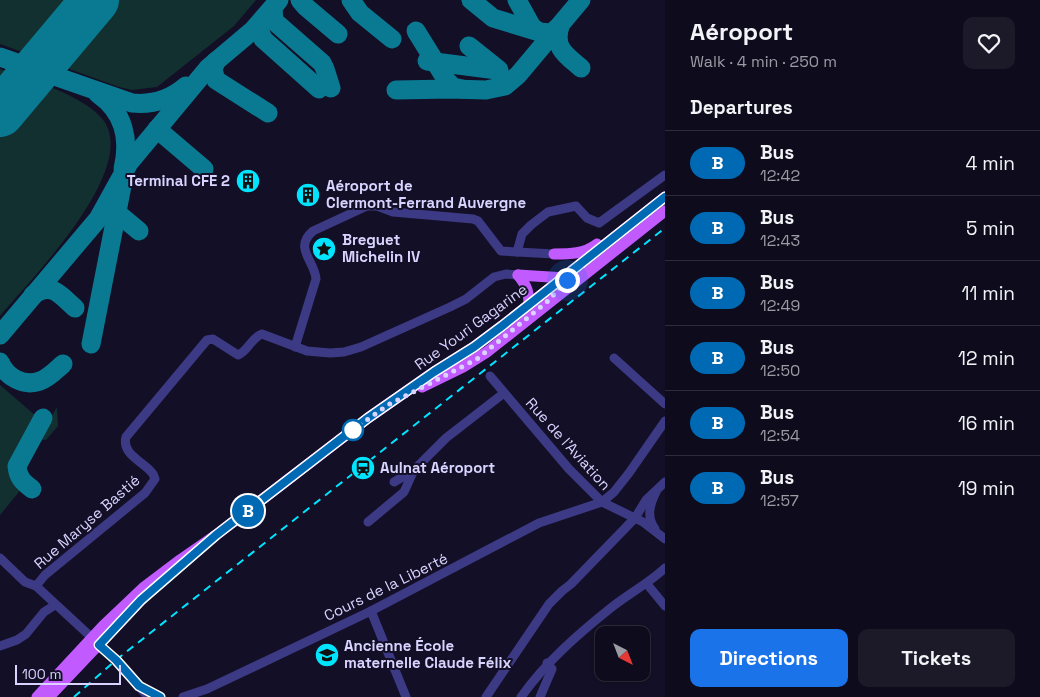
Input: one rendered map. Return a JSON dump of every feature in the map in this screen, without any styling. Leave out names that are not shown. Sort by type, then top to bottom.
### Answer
[{"type":"main road","points":[[554,254],[575,254],[592,248],[665,191]]},
{"type":"main road","name":"Rue Youri Gagarine","points":[[95,642],[144,588],[352,430],[434,372],[474,347],[529,306],[665,197]]},
{"type":"main road","name":"Rue Youri Gagarine","points":[[388,405],[477,359],[665,211]]},
{"type":"main road","points":[[503,338],[548,301],[567,282],[568,265],[563,259],[554,254]]},
{"type":"main road","points":[[518,275],[584,275]]},
{"type":"main road","points":[[518,275],[529,291],[529,306]]},
{"type":"main road","points":[[37,697],[95,642]]},
{"type":"main road","points":[[49,697],[95,642]]},
{"type":"street","points":[[517,252],[524,230],[548,212],[576,206],[587,218],[599,222],[665,175]]},
{"type":"street","points":[[518,275],[506,274],[494,277],[466,299],[361,347],[344,352],[330,353],[307,352],[296,347],[316,279],[315,268],[304,247],[308,235],[366,206],[377,206],[394,212],[473,219],[478,221],[501,251],[554,254]]},
{"type":"street","name":"Rue Maryse Bastié","points":[[36,586],[45,575],[145,493],[154,479],[151,471],[128,451],[125,440],[210,338],[238,355],[243,353],[255,338],[262,334],[296,347]]},
{"type":"street","points":[[614,358],[665,404]]},
{"type":"street","name":"Rue de l'Aviation","points":[[490,376],[569,469],[602,502],[635,518],[657,532],[665,540]]},
{"type":"street","points":[[394,482],[414,470],[446,438],[504,393]]},
{"type":"street","points":[[602,502],[614,492],[629,473],[665,421]]},
{"type":"street","points":[[368,522],[404,492],[414,470]]},
{"type":"street","points":[[486,697],[549,604],[635,518],[646,500],[665,482]]},
{"type":"street","points":[[657,532],[650,523],[649,512],[658,490]]},
{"type":"street","name":"Cours de la Liberté","points":[[183,697],[207,689],[371,611],[539,524],[602,502]]},
{"type":"street","points":[[0,558],[25,582],[36,586],[116,660],[148,697]]},
{"type":"street","points":[[521,697],[548,663],[614,606],[647,584],[665,568]]},
{"type":"street","points":[[647,584],[665,606]]},
{"type":"street","points":[[0,646],[17,640],[26,634],[44,612],[55,604]]},
{"type":"street","points":[[371,611],[406,697]]},
{"type":"street","points":[[540,697],[552,669],[548,663]]},
{"type":"street","points":[[139,686],[160,697]]},
{"type":"green space","points":[[0,0],[256,0],[234,26],[157,87],[132,90],[0,44]]},
{"type":"green space","points":[[0,69],[56,89],[84,103],[104,121],[111,142],[106,167],[94,195],[55,251],[0,316]]},
{"type":"green space","points":[[0,385],[36,416],[30,435],[16,461],[16,479],[22,488],[0,515]]},
{"type":"green space","points":[[57,407],[58,426],[46,440],[38,439]]},
{"type":"taxiway","points":[[0,335],[98,219],[129,163],[208,68],[253,30],[279,0]]},
{"type":"taxiway","points":[[300,0],[338,34]]},
{"type":"taxiway","points":[[351,0],[360,13],[392,39]]},
{"type":"taxiway","points":[[471,0],[493,18],[539,32],[551,33],[560,26]]},
{"type":"taxiway","points":[[517,0],[532,27],[539,32]]},
{"type":"taxiway","points":[[396,90],[486,90],[505,86],[518,75],[581,0]]},
{"type":"taxiway","points":[[276,3],[273,9],[274,21],[322,63],[331,88]]},
{"type":"taxiway","points":[[264,18],[259,29],[263,39],[319,89]]},
{"type":"taxiway","points":[[560,26],[558,34],[560,46],[566,55],[581,68]]},
{"type":"taxiway","points":[[416,31],[447,81],[453,87],[462,89]]},
{"type":"taxiway","points":[[469,46],[499,70]]},
{"type":"taxiway","points":[[0,57],[132,103],[147,103],[161,100],[174,95],[186,86]]},
{"type":"taxiway","points":[[216,61],[213,70],[216,80],[268,113]]},
{"type":"taxiway","points":[[427,61],[497,70]]},
{"type":"taxiway","points":[[98,94],[114,109],[123,127],[126,148],[123,169]]},
{"type":"taxiway","points":[[157,129],[204,169]]},
{"type":"taxiway","points":[[91,344],[122,186]]},
{"type":"taxiway","points":[[111,204],[115,211],[139,231]]},
{"type":"taxiway","points":[[33,295],[46,289],[51,290],[61,295],[75,308]]},
{"type":"taxiway","points":[[0,362],[11,376],[28,383],[43,380],[63,364]]},
{"type":"taxiway","points":[[32,489],[18,474],[17,466],[43,418]]},
{"type":"runway","points":[[0,113],[95,0]]},
{"type":"railway","points":[[74,697],[116,660],[665,228]]},
{"type":"bus line","name":"B","points":[[160,697],[139,686],[116,660],[99,645],[141,600],[216,535],[368,418],[474,347],[665,197]]},
{"type":"place","name":"Terminal CFE 2","points":[[248,181]]},
{"type":"place","name":"Aéroport de Clermont-Ferrand Auvergne","points":[[308,195]]},
{"type":"place","name":"Breguet Michelin IV","points":[[324,249]]},
{"type":"place","name":"Aulnat Aéroport","points":[[363,468]]},
{"type":"place","name":"Ancienne École maternelle Claude Félix","points":[[327,655]]},
{"type":"route","points":[[353,430],[388,405],[487,352],[508,332],[548,301],[567,280]]}]
